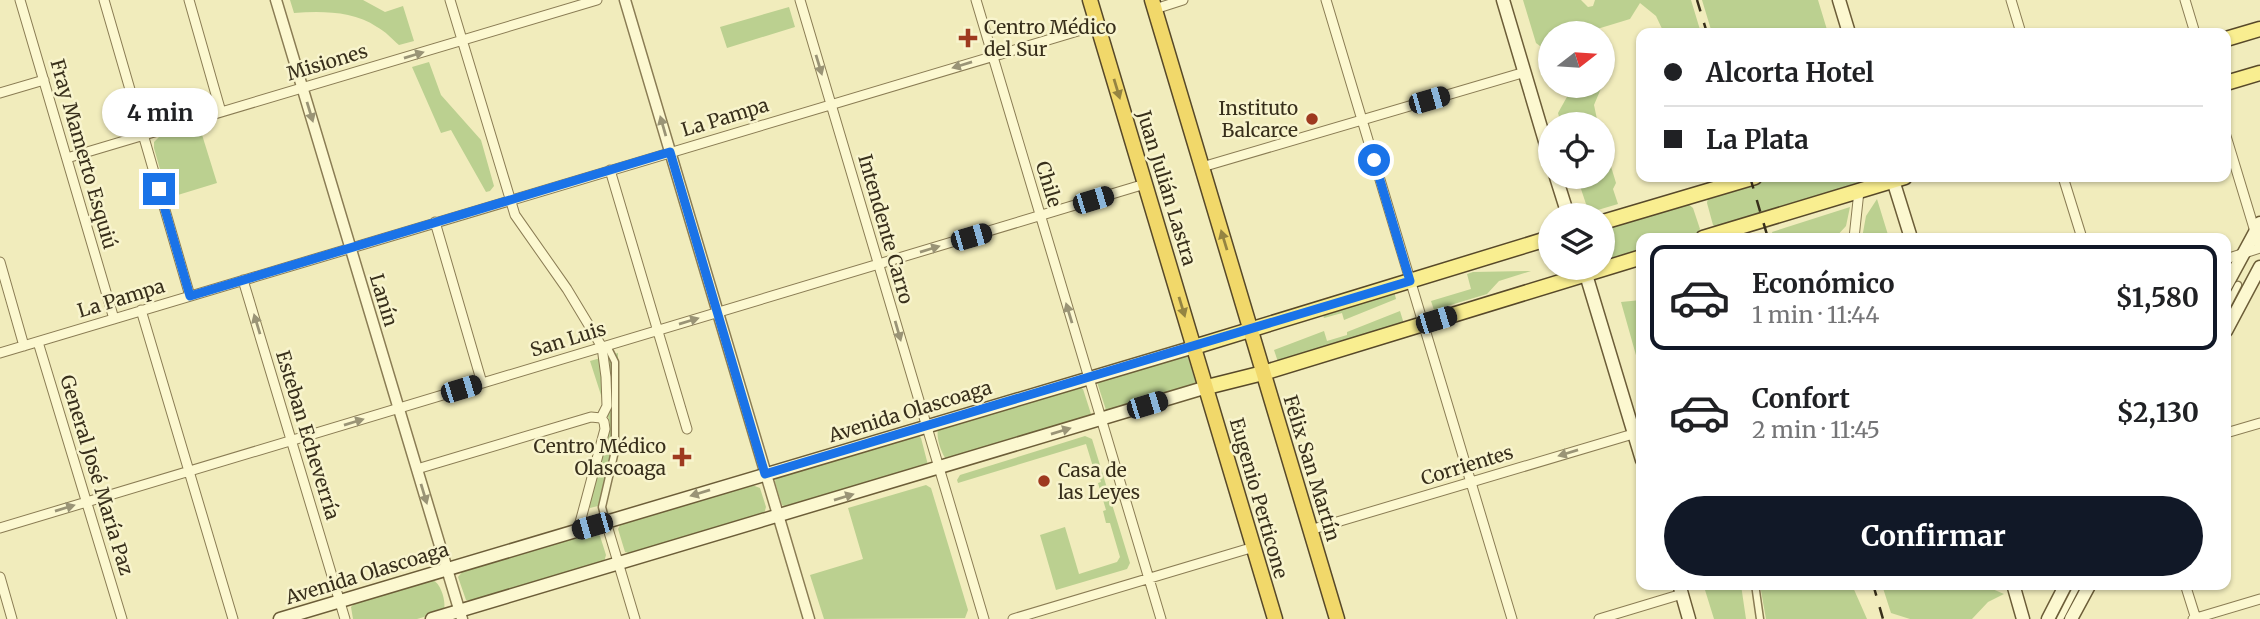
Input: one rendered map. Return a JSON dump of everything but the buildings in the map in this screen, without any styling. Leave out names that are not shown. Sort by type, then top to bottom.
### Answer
[{"type":"highway","name":"Juan Julián Lastra","points":[[1090,0],[1207,387]]},
{"type":"highway","name":"Félix San Martín","points":[[1154,4],[1337,619]]},
{"type":"highway","name":"Eugenio Perticone","points":[[1207,387],[1275,619]]},
{"type":"main road","points":[[1503,0],[1538,117]]},
{"type":"main road","points":[[1839,0],[1847,28]]},
{"type":"main road","points":[[2231,38],[2260,29]]},
{"type":"main road","points":[[2231,82],[2260,73]]},
{"type":"main road","points":[[1615,218],[1738,182]]},
{"type":"main road","points":[[1720,233],[1885,182]]},
{"type":"main road","points":[[1898,182],[1910,233]]},
{"type":"main road","points":[[2231,306],[2244,253],[2258,227]]},
{"type":"main road","name":"Avenida Olascoaga","points":[[280,619],[1538,242]]},
{"type":"main road","points":[[1615,264],[1636,258]]},
{"type":"main road","points":[[2235,286],[2260,267]]},
{"type":"main road","points":[[432,619],[461,615],[618,564],[1207,387],[1263,373],[1557,280]]},
{"type":"main road","points":[[1588,280],[1636,443]]},
{"type":"main road","points":[[1680,590],[1689,619]]},
{"type":"main road","points":[[2015,590],[2023,619]]},
{"type":"main road","points":[[2048,619],[2063,590]]},
{"type":"main road","points":[[2071,619],[2087,590]]},
{"type":"street","name":"Fray Mamerto Esquiú","points":[[20,0],[114,319]]},
{"type":"street","points":[[104,0],[190,296]]},
{"type":"street","points":[[188,0],[221,112]]},
{"type":"street","name":"Lanín","points":[[276,0],[461,615]]},
{"type":"street","points":[[450,0],[509,200],[518,220],[615,362],[615,451],[602,507],[635,619]]},
{"type":"street","name":"Misiones","points":[[67,158],[597,0]]},
{"type":"street","points":[[625,0],[809,619]]},
{"type":"street","name":"Intendente Carro","points":[[800,0],[984,619]]},
{"type":"street","name":"Chile","points":[[976,0],[1161,619]]},
{"type":"street","points":[[1154,4],[1184,0]]},
{"type":"street","points":[[1326,0],[1512,619]]},
{"type":"street","points":[[2011,0],[2019,28]]},
{"type":"street","points":[[2185,0],[2193,28]]},
{"type":"street","name":"La Pampa","points":[[0,353],[1098,24]]},
{"type":"street","points":[[1202,167],[1525,72]]},
{"type":"street","points":[[0,93],[44,80]]},
{"type":"street","points":[[2231,150],[2258,227],[2260,248],[2231,257]]},
{"type":"street","points":[[610,170],[687,429]]},
{"type":"street","points":[[2064,182],[2080,233]]},
{"type":"street","name":"San Luis","points":[[0,527],[1145,184]]},
{"type":"street","points":[[1855,233],[1859,191]]},
{"type":"street","points":[[435,222],[482,383]]},
{"type":"street","points":[[0,262],[24,346]]},
{"type":"street","name":"Esteban Echeverría","points":[[243,280],[345,619]]},
{"type":"street","points":[[141,310],[233,619]]},
{"type":"street","name":"General José María Paz","points":[[38,342],[122,619]]},
{"type":"street","points":[[601,418],[607,406],[604,347]]},
{"type":"street","points":[[417,469],[591,417],[601,418]]},
{"type":"street","points":[[578,530],[604,429],[601,418]]},
{"type":"street","points":[[2231,432],[2260,423]]},
{"type":"street","name":"Corrientes","points":[[1310,530],[1633,434]]},
{"type":"street","points":[[1013,619],[1254,547]]},
{"type":"street","points":[[0,578],[12,619]]},
{"type":"street","points":[[1599,619],[1677,590]]},
{"type":"street","points":[[1756,590],[1760,619]]},
{"type":"street","points":[[2060,619],[2075,590]]},
{"type":"street","points":[[2187,590],[2195,619],[2260,599]]},
{"type":"green space","points":[[290,0],[363,0],[385,12],[403,6],[414,41],[399,45],[380,29],[348,15],[326,12],[294,13]]},
{"type":"green space","points":[[1523,0],[1581,0],[1588,7],[1593,6],[1595,0],[1691,0],[1699,28],[1662,28],[1656,16],[1640,3],[1630,19],[1615,24],[1615,21],[1538,21],[1538,44]]},
{"type":"green space","points":[[1702,0],[1818,0],[1826,28],[1710,28]]},
{"type":"green space","points":[[789,7],[795,27],[727,48],[720,27]]},
{"type":"green space","points":[[429,62],[441,95],[481,140],[494,186],[490,191],[486,192],[451,130],[441,133],[412,67]]},
{"type":"green space","points":[[1566,98],[1597,98],[1594,105],[1595,112],[1559,112]]},
{"type":"green space","points":[[199,125],[217,183],[168,198],[154,142],[159,137]]},
{"type":"green space","points":[[1755,182],[1867,182],[1716,227],[1713,225],[1707,203],[1708,197]]},
{"type":"green space","points":[[1581,189],[1613,189],[1618,204],[1615,205],[1586,203]]},
{"type":"green space","points":[[1877,199],[1887,233],[1863,233],[1866,216]]},
{"type":"green space","points":[[1687,203],[1693,208],[1700,229],[1698,233],[1636,233],[1636,253],[1615,259],[1615,224]]},
{"type":"green space","points":[[1850,207],[1846,226],[1840,233],[1772,232]]},
{"type":"green space","points":[[1531,271],[1499,281],[1487,294],[1434,310],[1431,301],[1471,289],[1467,274]]},
{"type":"green space","points":[[1394,291],[1396,299],[1344,320],[1342,313],[1324,318],[1322,313]]},
{"type":"green space","points":[[1636,301],[1636,355],[1621,302]]},
{"type":"green space","points":[[1400,311],[1404,324],[1278,362],[1274,350],[1324,331],[1327,341],[1347,335],[1347,332]]},
{"type":"green space","points":[[618,353],[617,456],[606,504],[590,508],[588,504],[610,423],[590,361]]},
{"type":"green space","points":[[1187,354],[1196,384],[1109,412],[1106,410],[1097,382]]},
{"type":"green space","points":[[1078,386],[1083,389],[1091,414],[1089,418],[947,460],[943,454],[938,441],[938,429]]},
{"type":"green space","points":[[918,435],[928,465],[788,508],[782,505],[776,477]]},
{"type":"green space","points":[[1085,436],[1092,439],[1130,563],[1127,569],[1056,590],[1040,535],[1065,527],[1079,574],[1117,562],[1120,557],[1110,523],[1106,523],[1103,511],[1106,510],[1098,483],[1101,482],[1097,469],[1094,470],[1086,444],[958,483],[957,480],[960,475]]},
{"type":"green space","points":[[752,485],[760,488],[766,507],[764,514],[632,554],[625,552],[618,529],[620,525]]},
{"type":"green space","points":[[926,485],[931,488],[968,610],[965,618],[824,619],[810,575],[863,559],[848,508]]},
{"type":"green space","points":[[593,532],[600,536],[606,555],[604,562],[472,601],[466,600],[458,577],[463,571]]},
{"type":"green space","points":[[433,580],[444,597],[444,609],[441,612],[417,619],[353,619],[351,607],[355,603]]},
{"type":"green space","points":[[1705,590],[1742,590],[1746,619],[1714,619]]},
{"type":"green space","points":[[1761,590],[1854,590],[1867,619],[1766,619]]},
{"type":"green space","points":[[1884,590],[1995,590],[2004,594],[1988,602],[1972,619],[1910,619],[1891,613]]},
{"type":"railway","points":[[1697,0],[1705,28]]},
{"type":"railway","points":[[1751,182],[1767,233]]},
{"type":"railway","points":[[1875,590],[1883,619]]},
{"type":"place","name":"Centro Médico del Sur","points":[[968,38]]},
{"type":"place","name":"Instituto Balcarce","points":[[1312,119]]},
{"type":"place","name":"Centro Médico Olascoaga","points":[[682,457]]},
{"type":"place","name":"Casa de las Leyes","points":[[1044,481]]},
{"type":"route","points":[[159,189],[190,296],[670,152],[765,474],[1410,281],[1374,160]]}]
